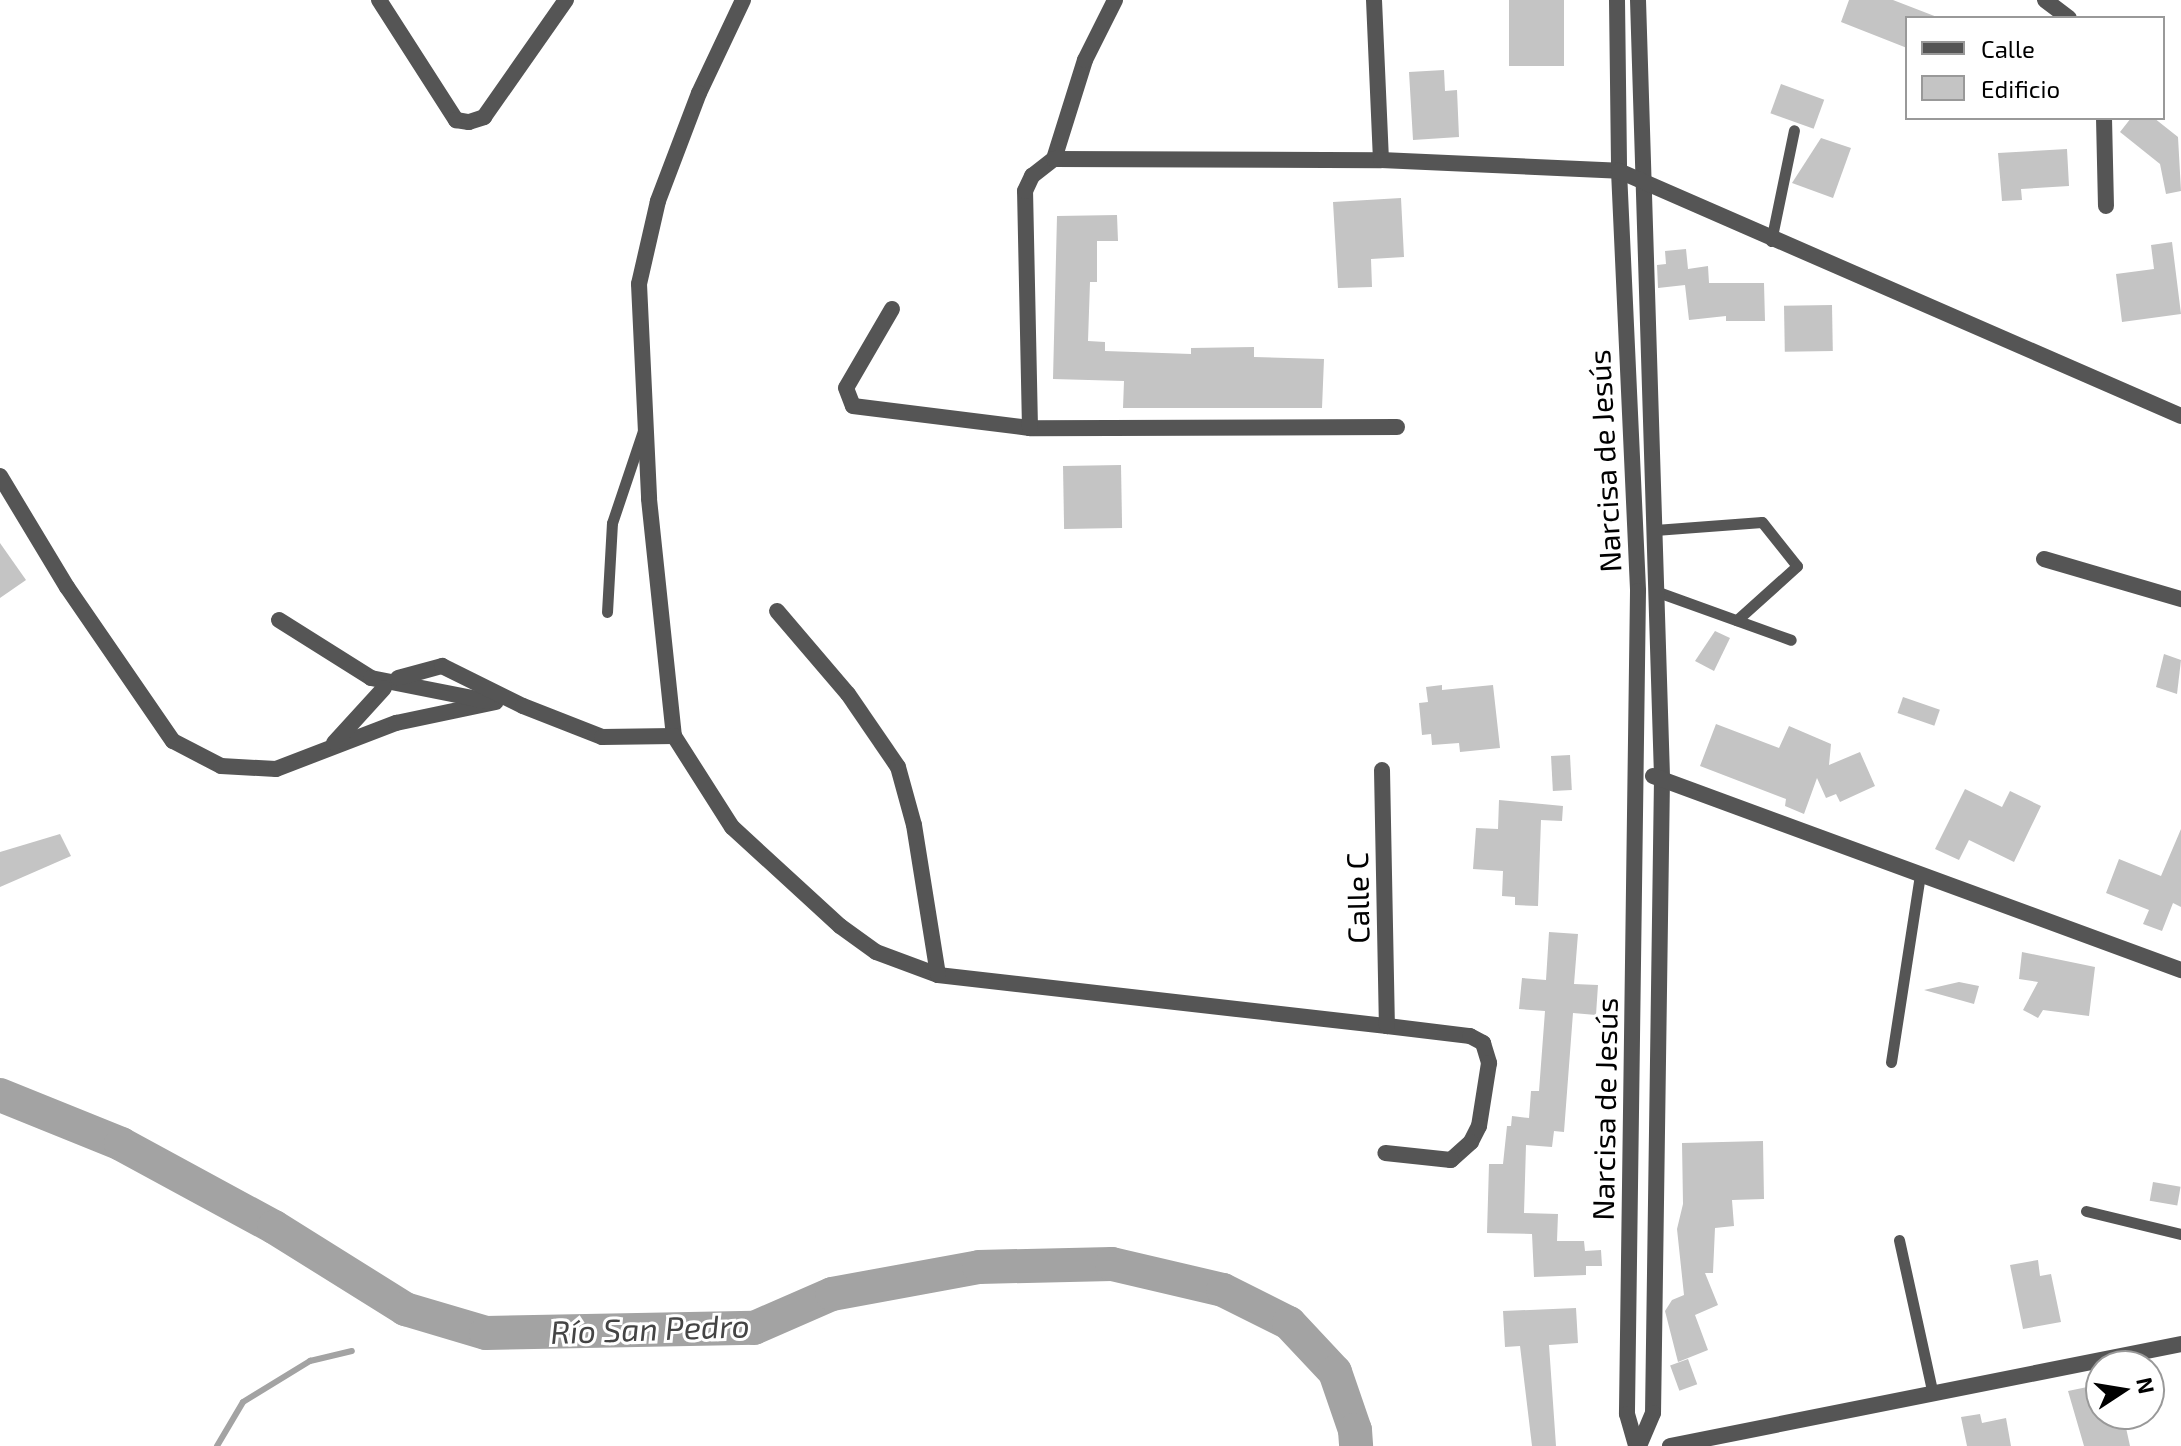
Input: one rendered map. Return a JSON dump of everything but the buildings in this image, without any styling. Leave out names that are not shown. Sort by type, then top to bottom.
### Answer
[{"type":"street","points":[[379,0],[456,120],[469,122],[484,117],[566,0]]},
{"type":"street","points":[[743,0],[699,93],[658,201],[639,284],[643,430],[674,736],[732,827],[840,926],[876,952],[938,975],[1470,1036],[1483,1043],[1489,1063],[1479,1126],[1451,1160],[1385,1153]]},
{"type":"street","points":[[1030,428],[1025,191],[1032,176],[1054,159],[1085,60],[1115,0]]},
{"type":"street","points":[[1374,0],[1381,160]]},
{"type":"street","name":"Narcisa de Jesús","points":[[1617,0],[1619,171],[1638,591],[1638,773],[1627,1414],[1638,1446]]},
{"type":"street","name":"Narcisa de Jesús","points":[[1638,0],[1662,778],[1653,1413],[1638,1446]]},
{"type":"street","points":[[2045,0],[2066,16]]},
{"type":"street","points":[[2104,120],[2106,206]]},
{"type":"street","points":[[1054,159],[1381,160],[1619,171],[1771,241],[2181,416]]},
{"type":"street","points":[[892,309],[846,388],[853,406],[1030,428],[1397,427]]},
{"type":"street","points":[[0,476],[67,587],[173,741],[221,766],[276,769],[333,744],[396,723],[496,702]]},
{"type":"street","points":[[2044,559],[2181,599]]},
{"type":"street","points":[[1638,591],[1658,592]]},
{"type":"street","points":[[777,611],[848,694],[898,767],[914,825],[938,975]]},
{"type":"street","points":[[279,620],[371,678],[523,706]]},
{"type":"street","points":[[398,678],[442,666],[523,706],[602,737],[674,736]]},
{"type":"street","points":[[333,744],[384,688]]},
{"type":"street","name":"Calle C","points":[[1382,770],[1387,1026]]},
{"type":"street","points":[[1638,773],[1662,778],[2181,970]]},
{"type":"street","points":[[1670,1446],[2181,1344]]},
{"type":"lane","points":[[1771,241],[1794,130]]},
{"type":"lane","points":[[607,612],[612,523],[643,430]]},
{"type":"lane","points":[[1655,530],[1762,522],[1797,566],[1737,620]]},
{"type":"lane","points":[[1658,592],[1791,640]]},
{"type":"lane","points":[[1891,1062],[1920,874]]},
{"type":"lane","points":[[2086,1211],[2181,1234]]},
{"type":"lane","points":[[1899,1240],[1933,1394]]},
{"type":"waterway","name":"Río San Pedro","points":[[0,1095],[121,1144],[274,1227],[405,1309],[486,1333],[754,1328],[832,1294],[979,1267],[1112,1264],[1223,1290],[1289,1323],[1335,1372],[1355,1430],[1356,1446]]},
{"type":"waterway","points":[[217,1446],[243,1402],[310,1361],[352,1351]]}]
